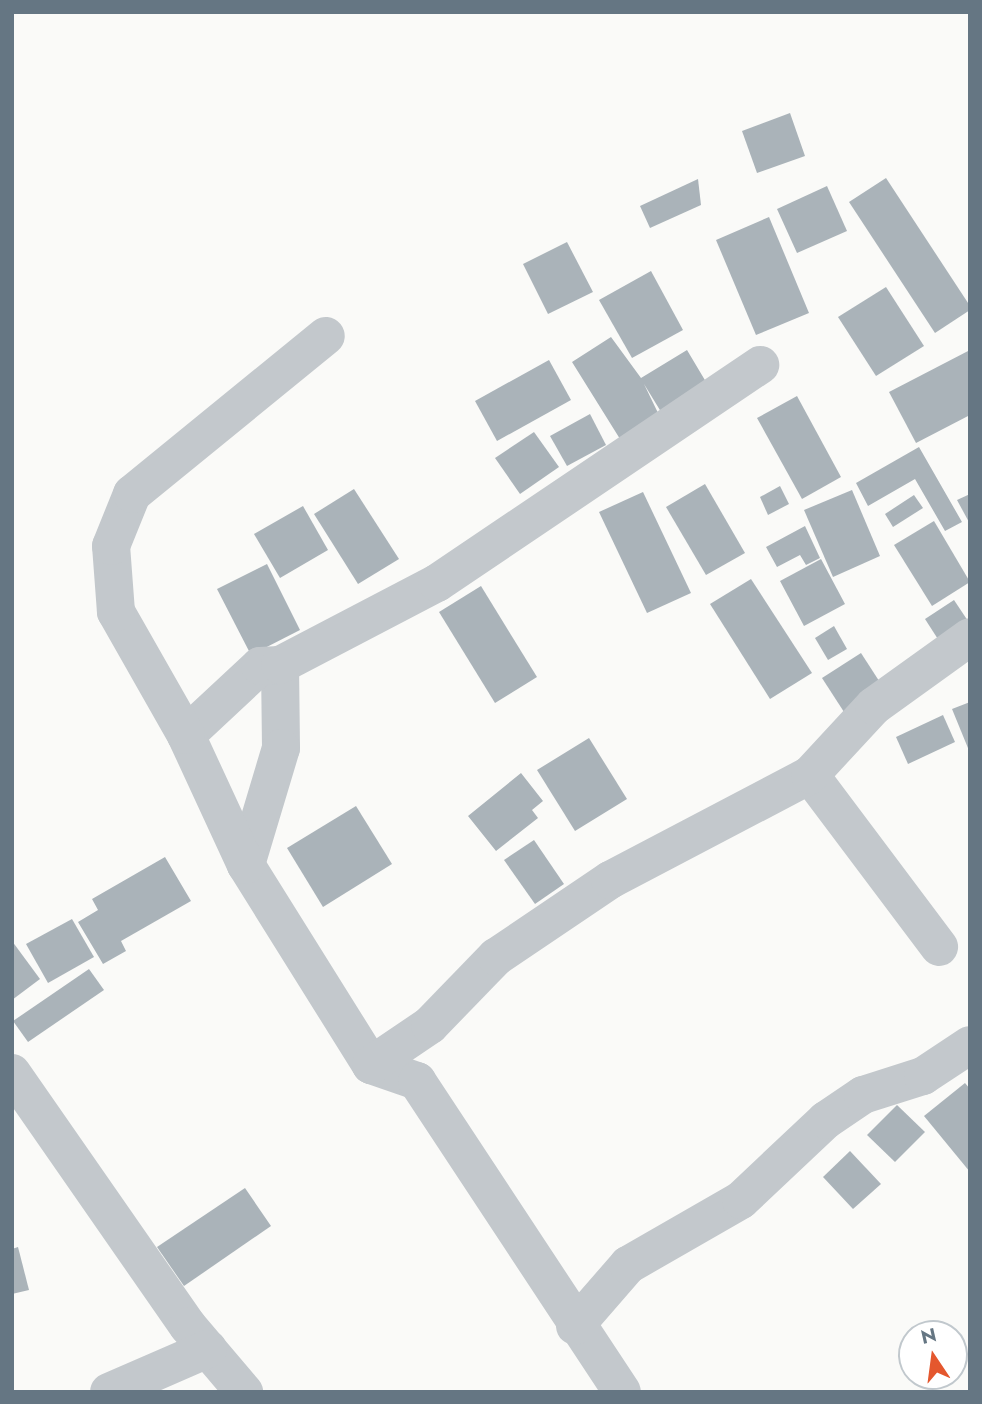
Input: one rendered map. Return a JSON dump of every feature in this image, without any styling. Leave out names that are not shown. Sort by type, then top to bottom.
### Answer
[{"type":"street","points":[[326,336],[132,494],[111,546],[116,612],[186,735],[246,865],[370,1065],[417,1081],[575,1326],[622,1392]]},
{"type":"street","points":[[186,735],[260,666],[280,664],[437,583],[760,365]]},
{"type":"street","points":[[370,1065],[430,1025],[496,957],[610,880],[810,775],[874,706],[970,637]]},
{"type":"street","points":[[246,865],[281,748],[280,664]]},
{"type":"street","points":[[810,775],[939,947]]},
{"type":"street","points":[[417,1081],[430,1025]]},
{"type":"street","points":[[575,1326],[628,1265],[741,1200],[826,1119],[863,1095],[923,1076],[970,1045]]},
{"type":"street","points":[[12,1073],[208,1349],[244,1392]]},
{"type":"street","points":[[108,1392],[208,1349]]},
{"type":"building","points":[[790,113],[805,156],[757,173],[742,131]]},
{"type":"building","points":[[886,178],[970,306],[970,310],[935,333],[849,202]]},
{"type":"building","points":[[698,179],[701,205],[650,228],[640,206]]},
{"type":"building","points":[[827,186],[847,231],[797,253],[777,209]]},
{"type":"building","points":[[769,217],[809,313],[756,335],[716,240]]},
{"type":"building","points":[[567,242],[593,292],[548,314],[523,264]]},
{"type":"building","points":[[651,271],[683,330],[632,358],[599,300]]},
{"type":"building","points":[[886,287],[924,346],[876,376],[838,317]]},
{"type":"building","points":[[611,337],[641,378],[687,350],[712,392],[666,420],[644,384],[659,415],[620,439],[572,362]]},
{"type":"building","points":[[970,350],[970,415],[916,443],[889,392]]},
{"type":"building","points":[[549,360],[571,400],[497,441],[475,401]]},
{"type":"building","points":[[797,396],[841,477],[802,499],[757,418]]},
{"type":"building","points":[[590,414],[606,445],[567,466],[550,436]]},
{"type":"building","points":[[534,432],[559,467],[520,494],[495,458]]},
{"type":"building","points":[[919,447],[962,522],[945,531],[915,479],[868,506],[856,483]]},
{"type":"building","points":[[705,484],[745,553],[706,575],[666,507]]},
{"type":"building","points":[[780,486],[789,504],[768,515],[760,497]]},
{"type":"building","points":[[354,489],[399,559],[358,584],[314,514]]},
{"type":"building","points":[[852,490],[880,556],[833,577],[804,510]]},
{"type":"building","points":[[643,492],[691,593],[647,613],[599,512]]},
{"type":"building","points":[[970,494],[970,524],[957,500]]},
{"type":"building","points":[[914,495],[923,508],[893,527],[885,514]]},
{"type":"building","points":[[303,506],[328,550],[280,578],[254,534]]},
{"type":"building","points":[[934,521],[970,582],[932,606],[894,545]]},
{"type":"building","points":[[805,526],[820,558],[806,565],[800,555],[777,567],[766,547]]},
{"type":"building","points":[[821,559],[845,604],[804,626],[780,581]]},
{"type":"building","points":[[267,564],[300,630],[251,655],[217,589]]},
{"type":"building","points":[[751,579],[812,673],[770,699],[710,604]]},
{"type":"building","points":[[481,586],[537,677],[495,703],[439,612]]},
{"type":"building","points":[[954,600],[970,624],[943,647],[925,619]]},
{"type":"building","points":[[834,626],[847,649],[828,660],[815,638]]},
{"type":"building","points":[[861,653],[883,687],[844,712],[822,678]]},
{"type":"building","points":[[970,702],[970,753],[952,709]]},
{"type":"building","points":[[943,715],[955,742],[908,764],[896,737]]},
{"type":"building","points":[[589,738],[627,799],[575,831],[537,770]]},
{"type":"building","points":[[521,773],[543,801],[532,810],[538,818],[496,851],[468,816]]},
{"type":"building","points":[[356,806],[392,864],[323,907],[287,848]]},
{"type":"building","points":[[534,840],[564,884],[535,904],[504,860]]},
{"type":"building","points":[[165,857],[191,901],[121,941],[126,951],[103,964],[78,922],[98,910],[92,899]]},
{"type":"building","points":[[72,919],[94,957],[48,983],[26,944]]},
{"type":"building","points":[[12,941],[40,979],[12,1000]]},
{"type":"building","points":[[89,969],[104,990],[28,1042],[13,1021]]},
{"type":"building","points":[[965,1083],[970,1089],[970,1172],[924,1116]]},
{"type":"building","points":[[897,1105],[925,1132],[895,1162],[867,1135]]},
{"type":"building","points":[[850,1151],[881,1184],[853,1209],[823,1177]]},
{"type":"building","points":[[245,1188],[271,1226],[184,1286],[157,1247]]},
{"type":"building","points":[[18,1247],[29,1290],[12,1294],[12,1249]]}]
